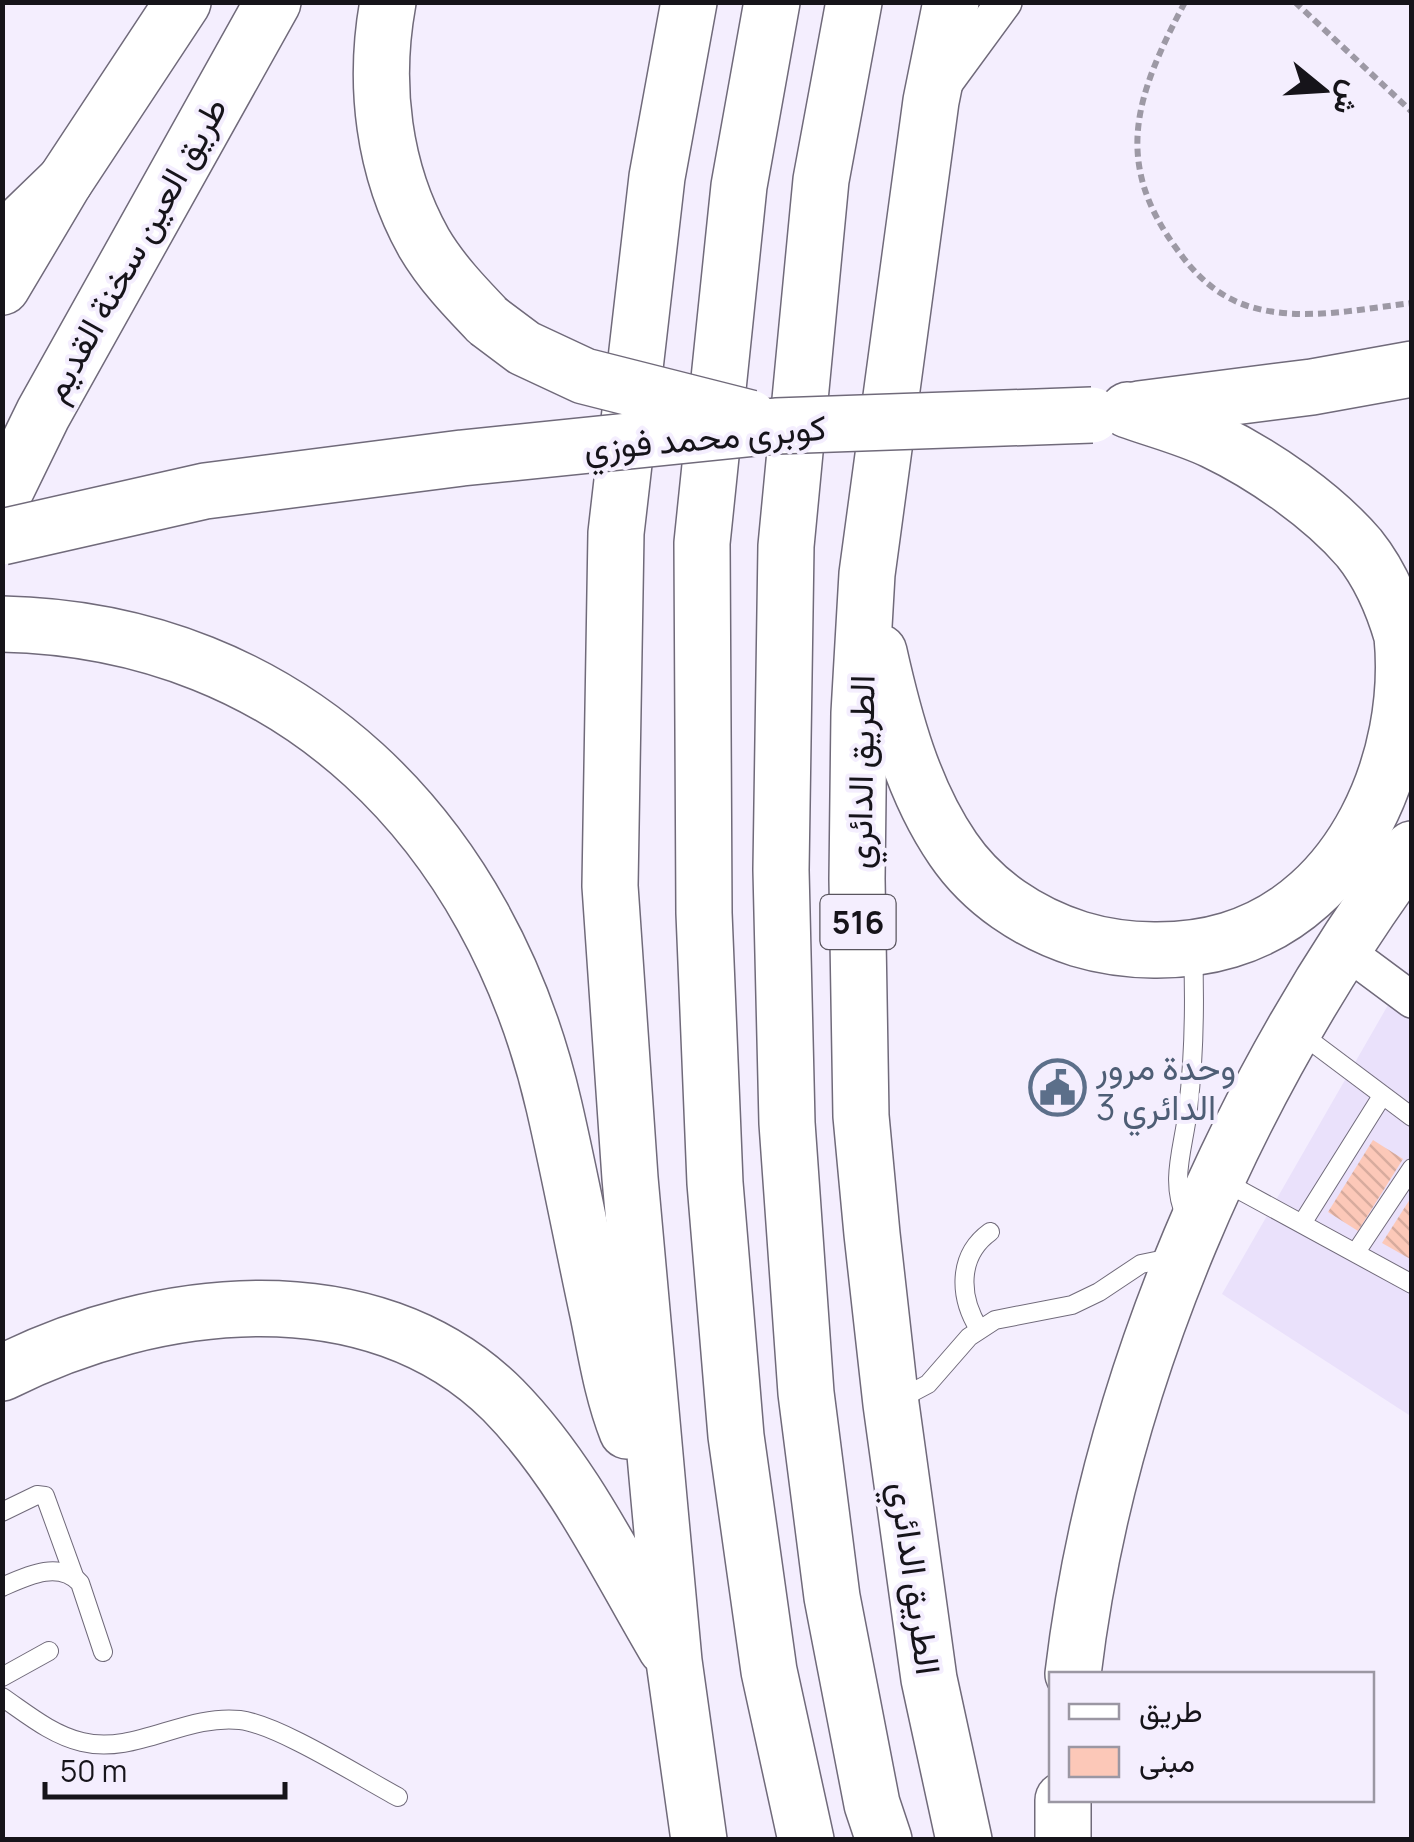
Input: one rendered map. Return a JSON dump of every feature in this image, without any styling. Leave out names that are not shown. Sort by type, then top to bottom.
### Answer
[{"type":"main road","points":[[2,287],[65,181],[183,2]]},
{"type":"main road","name":"طريق العين سخنة القديم","points":[[2,498],[43,414],[272,2]]},
{"type":"main road","points":[[388,2],[380,90],[387,143],[402,194],[425,244],[455,286],[488,321],[552,364],[618,386],[678,398],[776,426]]},
{"type":"main road","points":[[689,2],[658,177],[616,552],[610,886],[658,1499],[698,1840]]},
{"type":"main road","points":[[772,2],[739,186],[702,543],[704,913],[715,1183],[736,1436],[768,1671],[806,1840]]},
{"type":"main road","name":"516","points":[[854,2],[821,180],[786,546],[781,870],[787,1124],[806,1393],[832,1598],[872,1804],[884,1840]]},
{"type":"main road","name":"الطريق الدائري","points":[[964,1840],[930,1679],[891,1404],[861,1116],[858,731],[867,574],[931,100],[992,4]]},
{"type":"main road","points":[[2,242],[65,181]]},
{"type":"main road","name":"كوبرى محمد فوزي","points":[[2,536],[205,491],[462,458],[776,426],[1043,420],[1312,387],[1412,369]]},
{"type":"main road","points":[[867,574],[883,670],[910,762],[936,822],[976,878],[1002,901],[1063,934],[1130,949],[1228,940],[1272,921],[1313,894],[1348,860],[1376,821],[1396,777],[1409,730],[1407,652],[1380,580],[1358,548],[1291,487],[1214,441],[1128,410]]},
{"type":"main road","points":[[2,624],[41,625],[128,640],[214,668],[248,685],[314,725],[359,760],[401,800],[438,844],[471,891],[521,995],[554,1103],[616,1398],[658,1499]]},
{"type":"main road","points":[[1073,1672],[1094,1544],[1116,1458],[1166,1303],[1255,1098],[1342,948],[1412,848]]},
{"type":"main road","points":[[2,1373],[112,1331],[196,1310],[284,1308],[344,1316],[401,1334],[454,1362],[490,1389],[541,1444],[674,1661]]},
{"type":"main road","points":[[1063,1840],[1064,1802]]},
{"type":"street","points":[[1342,948],[1412,1000]]},
{"type":"lane","points":[[891,1404],[928,1384],[979,1329],[995,1320],[1072,1305],[1100,1292],[1141,1264],[1191,1244],[1176,1178],[1188,1108],[1194,1001],[1192,946]]},
{"type":"lane","points":[[1296,1029],[1412,1117]]},
{"type":"lane","points":[[1302,1222],[1382,1096]]},
{"type":"lane","points":[[1356,1252],[1412,1168]]},
{"type":"lane","points":[[1218,1179],[1412,1284]]},
{"type":"lane","points":[[979,1329],[966,1303],[965,1274],[975,1246],[990,1232]]},
{"type":"lane","points":[[2,1512],[36,1495],[45,1496],[74,1576]]},
{"type":"lane","points":[[2,1587],[49,1570],[74,1576],[80,1583],[104,1652]]},
{"type":"lane","points":[[2,1677],[49,1651]]},
{"type":"lane","points":[[2,1697],[51,1730],[97,1745],[116,1744],[206,1720],[260,1724],[398,1797]]},
{"type":"path","points":[[1185,2],[1150,78],[1140,112],[1136,156],[1146,200],[1195,275],[1217,292],[1248,307],[1284,314],[1412,304]]},
{"type":"path","points":[[1295,2],[1412,112]]},
{"type":"shaded area","points":[[1411,965],[1411,1411],[1409,1415],[1222,1294]]},
{"type":"building","points":[[1373,1140],[1403,1159],[1358,1231],[1328,1212]]},
{"type":"building","points":[[1412,1196],[1412,1260],[1382,1243]]},
{"type":"place","name":"وحدة مرور الدائري 3","points":[[1057,1087]]}]
